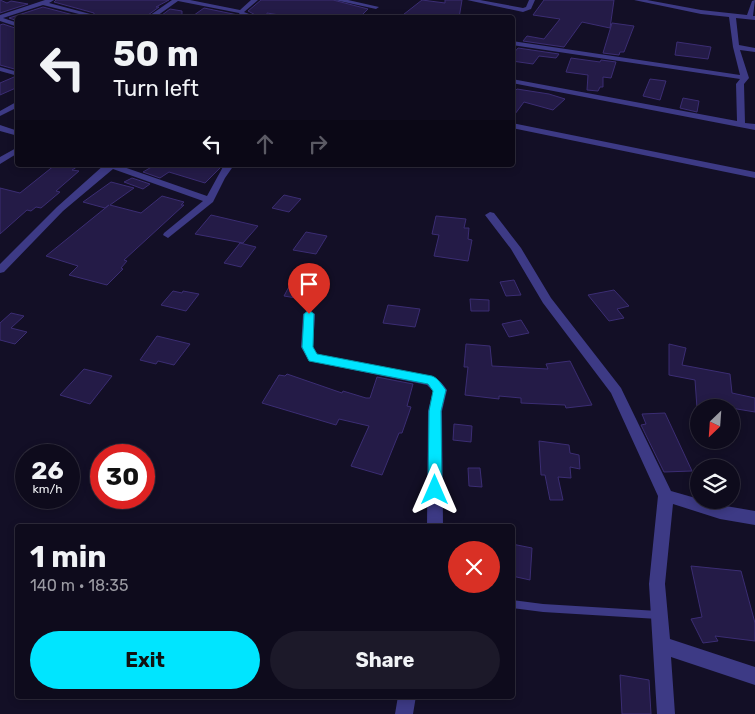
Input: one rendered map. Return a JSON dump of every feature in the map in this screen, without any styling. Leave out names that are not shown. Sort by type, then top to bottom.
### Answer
[{"type":"street","points":[[0,18],[52,0]]},
{"type":"street","points":[[154,15],[176,0]]},
{"type":"street","points":[[181,0],[242,15],[255,0]]},
{"type":"street","points":[[338,0],[376,7]]},
{"type":"street","points":[[470,0],[523,10],[529,8],[532,0]]},
{"type":"street","points":[[638,0],[752,18],[755,1]]},
{"type":"street","points":[[44,3],[91,15]]},
{"type":"street","points":[[732,15],[736,47],[744,83],[741,124]]},
{"type":"street","points":[[0,18],[15,24]]},
{"type":"street","points":[[515,44],[744,83]]},
{"type":"street","points":[[736,47],[755,50]]},
{"type":"street","points":[[0,69],[15,73]]},
{"type":"street","points":[[515,82],[755,127]]},
{"type":"street","points":[[0,114],[15,105]]},
{"type":"street","points":[[515,127],[755,175]]},
{"type":"street","points":[[0,128],[15,133]]},
{"type":"street","points":[[0,160],[15,151]]},
{"type":"street","points":[[0,270],[60,209],[108,167]]},
{"type":"street","points":[[116,167],[210,200]]},
{"type":"street","points":[[168,235],[210,200],[220,178],[228,167]]},
{"type":"street","points":[[490,215],[516,248],[546,300],[616,391],[666,496],[657,584],[666,714]]},
{"type":"street","points":[[309,314],[307,347],[313,358],[432,380],[440,390],[435,411],[435,524]]},
{"type":"street","points":[[666,496],[720,512],[755,518]]},
{"type":"street","points":[[661,646],[755,676]]},
{"type":"street","points":[[404,714],[406,699]]},
{"type":"lane","points":[[515,604],[543,608],[659,615]]},
{"type":"building","points":[[0,0],[7,3],[11,1],[28,4],[0,13]]},
{"type":"building","points":[[56,0],[169,0],[156,7],[159,7],[148,15],[94,15],[94,13],[54,2]]},
{"type":"building","points":[[261,0],[333,0],[368,9],[362,15],[279,15],[267,13],[267,15],[255,15],[248,11]]},
{"type":"building","points":[[422,0],[445,3],[445,0],[462,0],[460,15],[403,15]]},
{"type":"building","points":[[544,0],[614,0],[610,28],[582,22],[564,47],[523,41],[527,36],[544,39],[560,19],[533,15]]},
{"type":"building","points":[[43,7],[74,15],[18,15]]},
{"type":"building","points":[[204,8],[238,15],[194,15]]},
{"type":"building","points":[[170,9],[182,11],[182,15],[162,15]]},
{"type":"building","points":[[612,23],[634,26],[624,52],[620,52],[619,55],[603,53]]},
{"type":"building","points":[[3,24],[15,28],[15,69],[0,65],[0,25]]},
{"type":"building","points":[[677,42],[711,47],[708,59],[675,55]]},
{"type":"building","points":[[518,48],[559,54],[556,58],[539,56],[533,64],[515,61],[515,52]]},
{"type":"building","points":[[571,58],[616,62],[611,78],[603,77],[603,87],[600,87],[598,91],[587,90],[588,75],[566,72]]},
{"type":"building","points":[[15,77],[15,88],[0,95],[0,83]]},
{"type":"building","points":[[650,79],[666,81],[660,100],[643,96]]},
{"type":"building","points":[[517,89],[549,94],[565,99],[553,110],[524,102],[515,114],[515,91]]},
{"type":"building","points":[[683,98],[699,101],[697,112],[680,108]]},
{"type":"building","points":[[52,167],[77,167],[72,170],[79,171],[56,191],[60,192],[41,208],[36,207],[31,211],[27,210],[0,234],[0,188],[20,193]]},
{"type":"building","points":[[152,167],[220,168],[205,183],[169,172],[160,178],[143,172]]},
{"type":"building","points":[[132,178],[150,184],[143,189],[124,182]]},
{"type":"building","points":[[111,182],[134,188],[110,205],[141,213],[162,196],[184,202],[181,205],[184,205],[124,260],[127,261],[121,268],[123,269],[107,285],[69,275],[78,266],[46,256],[109,205],[105,208],[83,202]]},
{"type":"building","points":[[284,195],[301,199],[289,212],[272,208]]},
{"type":"building","points":[[211,215],[258,226],[243,243],[195,234]]},
{"type":"building","points":[[436,216],[466,219],[464,228],[469,228],[468,239],[472,240],[468,261],[434,256],[439,235],[432,234]]},
{"type":"building","points":[[306,232],[327,236],[316,254],[293,250]]},
{"type":"building","points":[[240,243],[256,247],[241,267],[224,263]]},
{"type":"building","points":[[514,280],[521,295],[506,296],[500,282]]},
{"type":"building","points":[[292,281],[316,285],[308,300],[284,296]]},
{"type":"building","points":[[614,290],[629,306],[617,309],[624,318],[609,321],[588,295]]},
{"type":"building","points":[[173,291],[199,294],[186,311],[161,305]]},
{"type":"building","points":[[470,299],[489,300],[489,311],[471,311]]},
{"type":"building","points":[[388,305],[420,309],[415,327],[383,323]]},
{"type":"building","points":[[11,313],[24,316],[11,328],[27,332],[15,344],[0,340],[0,323]]},
{"type":"building","points":[[521,320],[529,333],[509,337],[502,324]]},
{"type":"building","points":[[157,336],[190,344],[174,365],[158,361],[156,364],[140,360]]},
{"type":"building","points":[[466,344],[490,346],[492,366],[548,369],[546,364],[570,361],[592,405],[566,408],[565,405],[521,403],[521,398],[499,396],[499,399],[465,395],[468,367],[464,367]]},
{"type":"building","points":[[669,344],[686,348],[682,365],[730,374],[732,393],[755,398],[755,412],[740,410],[740,399],[696,399],[695,380],[669,375]]},
{"type":"building","points":[[84,369],[112,376],[90,404],[60,395]]},
{"type":"building","points":[[287,374],[342,393],[343,391],[366,398],[370,398],[377,377],[413,384],[407,406],[411,407],[402,433],[399,433],[382,475],[351,466],[369,426],[339,419],[336,425],[262,403],[279,375],[285,376]]},
{"type":"building","points":[[665,413],[690,467],[690,471],[664,472],[641,425],[646,424],[642,414]]},
{"type":"building","points":[[454,424],[472,426],[471,442],[453,440]]},
{"type":"building","points":[[539,441],[569,445],[570,453],[579,455],[580,469],[570,467],[571,478],[558,477],[563,500],[550,500],[545,475],[541,475]]},
{"type":"building","points":[[468,468],[480,468],[482,487],[469,486]]},
{"type":"building","points":[[515,545],[532,548],[530,580],[515,577]]},
{"type":"building","points":[[691,566],[741,571],[755,623],[755,641],[715,636],[718,641],[703,643],[691,619],[702,617]]},
{"type":"building","points":[[620,675],[649,680],[651,714],[622,714]]},
{"type":"route","points":[[309,314],[307,347],[313,358],[432,380],[440,390],[435,411],[435,490]]}]
